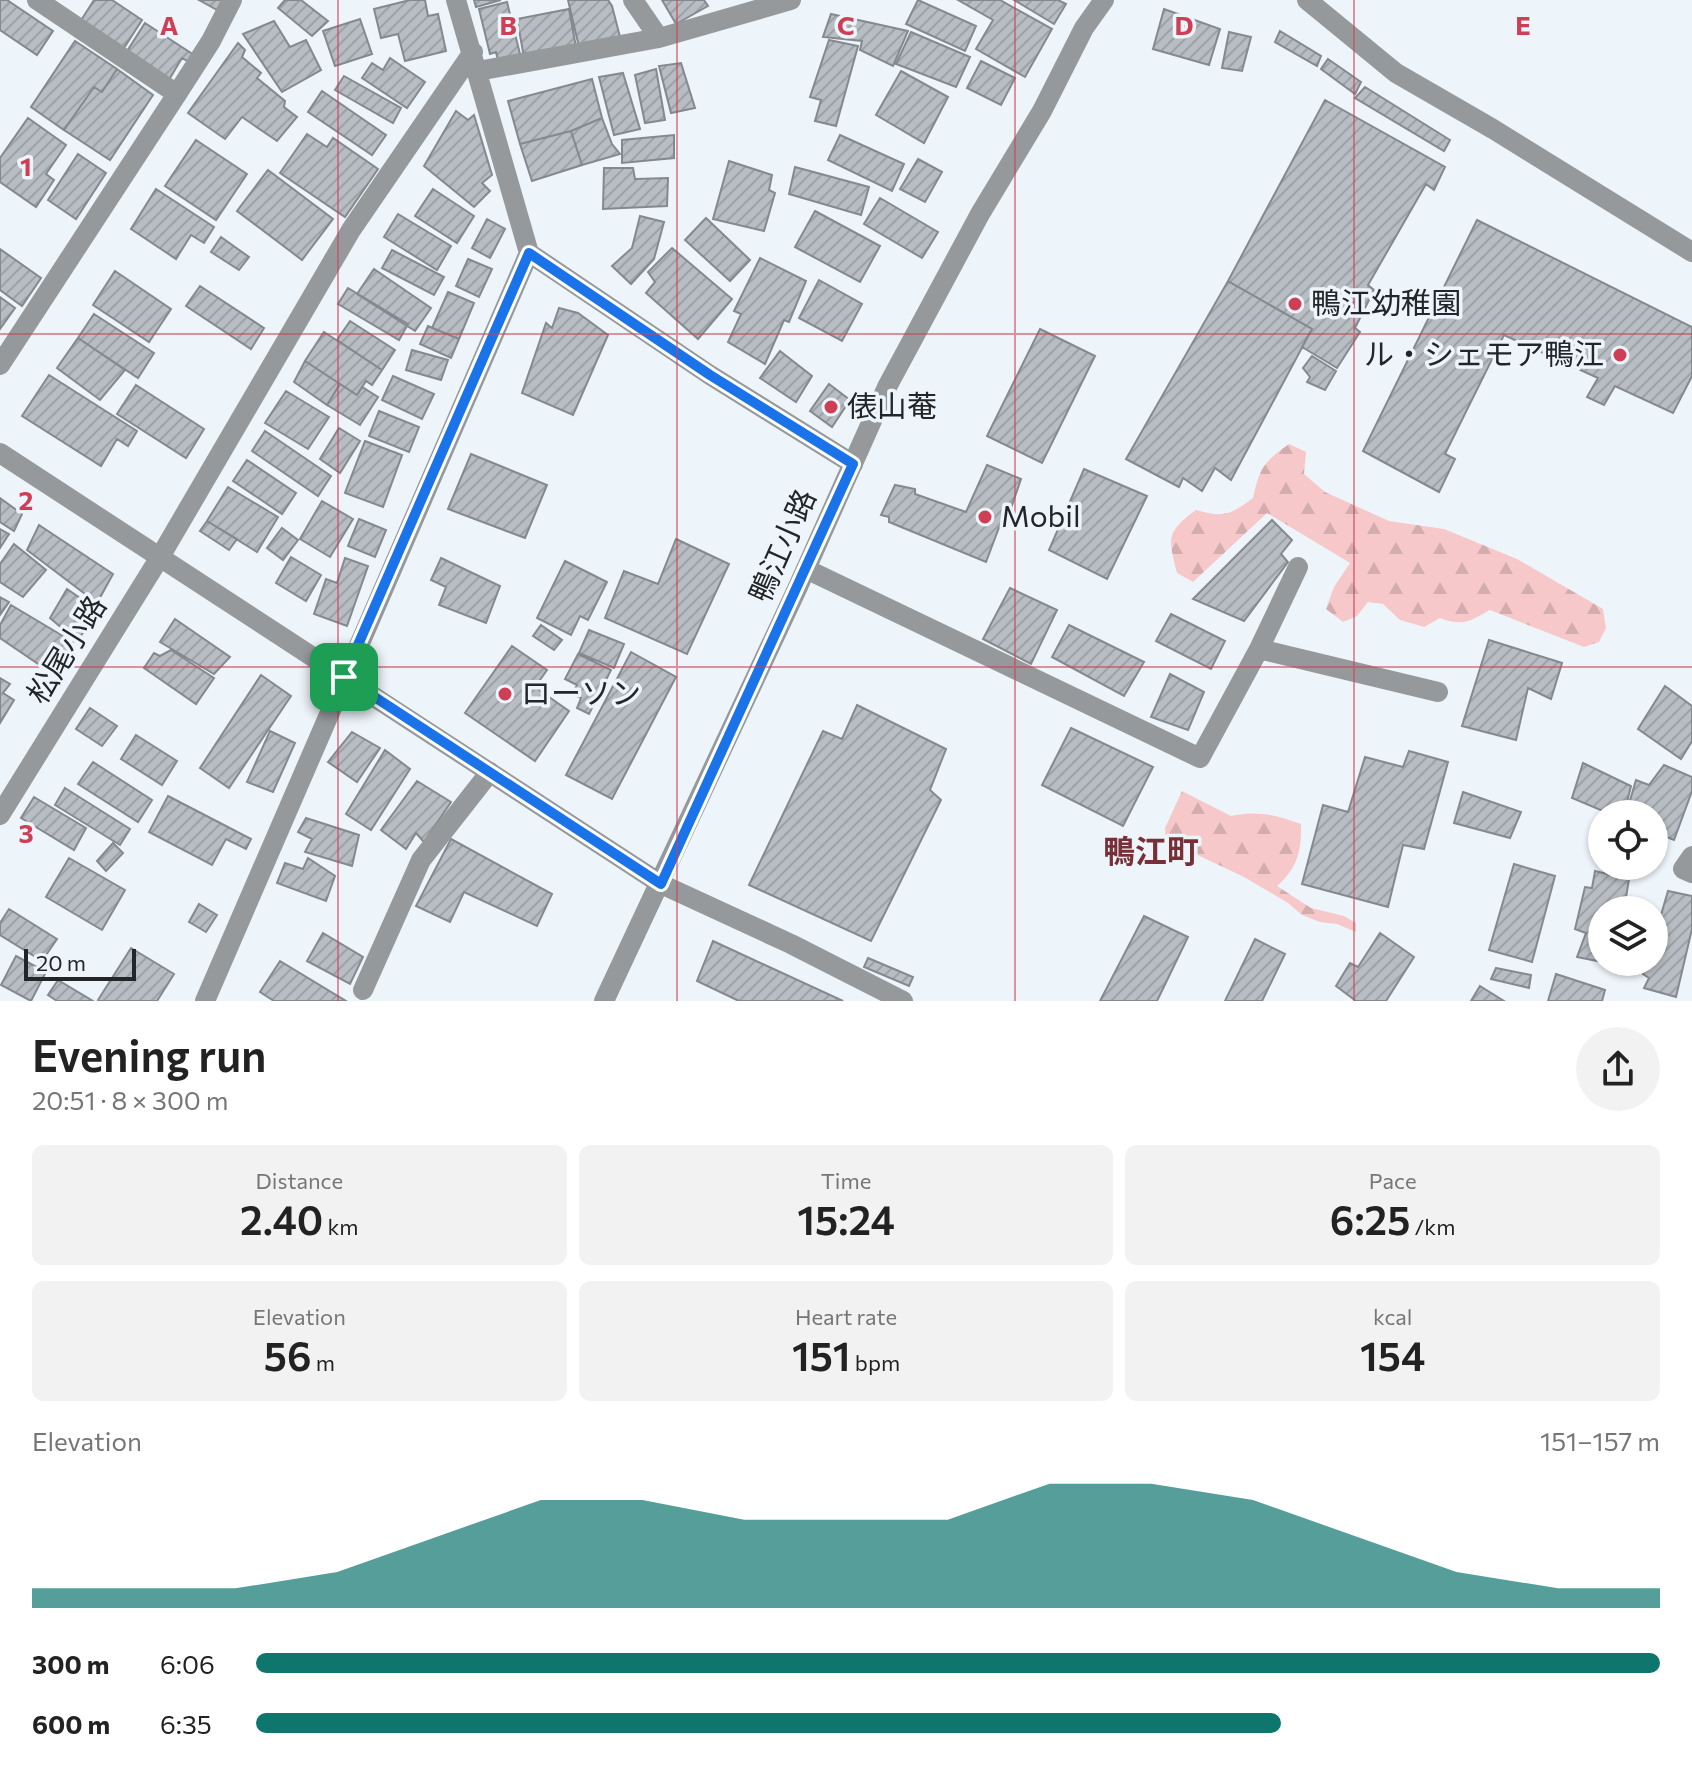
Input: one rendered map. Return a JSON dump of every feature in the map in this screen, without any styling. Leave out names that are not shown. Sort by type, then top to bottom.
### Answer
[{"type":"street","points":[[37,0],[177,94]]},
{"type":"street","points":[[0,365],[211,41],[232,0]]},
{"type":"street","points":[[205,1001],[529,253],[456,0]]},
{"type":"street","points":[[633,0],[659,38]]},
{"type":"street","points":[[476,62],[659,38],[791,0]]},
{"type":"street","name":"鴨江小路","points":[[604,1001],[661,884],[887,387],[980,214],[1042,111],[1084,28],[1104,0]]},
{"type":"street","points":[[1307,0],[1396,73],[1692,252]]},
{"type":"street","name":"松尾小路","points":[[0,815],[160,557],[351,230],[476,62]]},
{"type":"street","points":[[529,253],[710,375],[853,464]]},
{"type":"street","points":[[0,453],[661,884],[791,944],[903,1001]]},
{"type":"street","points":[[806,569],[1200,758],[1259,649],[1298,567]]},
{"type":"street","points":[[1259,649],[1438,692]]},
{"type":"street","points":[[363,990],[421,860],[490,772]]},
{"type":"street","points":[[1692,856],[1683,869],[1692,873]]},
{"type":"green space","points":[[1289,444],[1306,452],[1304,474],[1325,492],[1389,521],[1444,529],[1517,559],[1603,609],[1606,628],[1599,642],[1584,647],[1490,610],[1466,622],[1440,618],[1424,627],[1400,620],[1383,604],[1368,602],[1357,616],[1343,622],[1326,609],[1334,587],[1350,563],[1267,513],[1193,582],[1177,573],[1171,543],[1179,524],[1196,510],[1226,513],[1253,498],[1264,466]]},
{"type":"green space","points":[[1182,791],[1231,816],[1266,814],[1301,824],[1297,858],[1277,886],[1311,908],[1344,916],[1356,923],[1356,932],[1302,915],[1244,877],[1166,840],[1165,828]]},
{"type":"building","points":[[0,0],[7,0],[53,31],[37,55],[0,30]]},
{"type":"building","points":[[94,0],[112,0],[142,20],[122,51],[80,22]]},
{"type":"building","points":[[199,0],[223,0],[217,10]]},
{"type":"building","points":[[285,0],[301,0],[328,21],[312,36],[278,8]]},
{"type":"building","points":[[410,0],[425,0],[428,16],[438,14],[446,51],[405,61],[398,34],[381,38],[374,9]]},
{"type":"building","points":[[474,0],[501,0],[476,7]]},
{"type":"building","points":[[568,0],[608,0],[620,37],[579,47]]},
{"type":"building","points":[[662,0],[704,0],[708,6],[676,24]]},
{"type":"building","points":[[918,0],[976,26],[965,51],[906,24]]},
{"type":"building","points":[[958,0],[1000,0],[1052,29],[1025,77],[976,49],[993,20]]},
{"type":"building","points":[[1014,0],[1058,0],[1066,4],[1054,24]]},
{"type":"building","points":[[507,2],[520,54],[498,60],[496,52],[490,54],[479,9]]},
{"type":"building","points":[[569,9],[576,47],[524,57],[517,19]]},
{"type":"building","points":[[1164,9],[1220,29],[1209,65],[1153,49]]},
{"type":"building","points":[[831,14],[908,31],[893,66],[860,50],[862,41],[823,37]]},
{"type":"building","points":[[360,19],[372,54],[335,66],[323,31]]},
{"type":"building","points":[[274,21],[290,47],[306,40],[321,70],[282,92],[243,34]]},
{"type":"building","points":[[145,23],[194,55],[189,62],[182,58],[167,83],[124,56]]},
{"type":"building","points":[[1280,31],[1321,56],[1317,66],[1275,42]]},
{"type":"building","points":[[911,32],[970,57],[956,87],[896,64]]},
{"type":"building","points":[[1229,32],[1251,37],[1242,71],[1222,68]]},
{"type":"building","points":[[829,40],[858,46],[836,126],[815,121],[821,100],[810,97]]},
{"type":"building","points":[[75,41],[117,69],[102,92],[94,87],[64,130],[31,107]]},
{"type":"building","points":[[238,43],[245,50],[242,57],[261,73],[257,78],[285,101],[284,107],[297,117],[277,141],[242,117],[225,139],[188,113]]},
{"type":"building","points":[[390,58],[425,82],[407,108],[362,78],[372,63],[383,70]]},
{"type":"building","points":[[1328,59],[1361,82],[1355,94],[1321,69]]},
{"type":"building","points":[[981,61],[1015,78],[1001,105],[967,88]]},
{"type":"building","points":[[681,63],[695,108],[671,113],[659,66]]},
{"type":"building","points":[[117,69],[153,95],[110,160],[64,130],[94,87],[102,92]]},
{"type":"building","points":[[656,69],[665,120],[645,123],[635,75]]},
{"type":"building","points":[[901,71],[948,97],[924,143],[876,115]]},
{"type":"building","points":[[623,73],[640,129],[614,135],[599,77]]},
{"type":"building","points":[[344,76],[401,108],[393,123],[335,90]]},
{"type":"building","points":[[592,79],[602,118],[571,131],[520,144],[508,101]]},
{"type":"building","points":[[1365,87],[1450,140],[1444,151],[1355,98]]},
{"type":"building","points":[[322,91],[386,135],[372,155],[308,112]]},
{"type":"building","points":[[1325,100],[1445,167],[1434,190],[1426,184],[1368,285],[1374,290],[1355,328],[1360,332],[1337,368],[1302,347],[1312,329],[1228,281]]},
{"type":"building","points":[[456,111],[468,120],[474,115],[492,175],[482,183],[490,191],[474,207],[424,166]]},
{"type":"building","points":[[28,118],[66,145],[46,174],[54,180],[36,207],[0,182],[0,158]]},
{"type":"building","points":[[602,118],[612,144],[620,154],[582,165],[571,131]]},
{"type":"building","points":[[571,131],[582,165],[532,181],[520,144]]},
{"type":"building","points":[[307,134],[327,147],[333,138],[378,169],[345,217],[280,173]]},
{"type":"building","points":[[674,135],[674,158],[622,163],[622,140]]},
{"type":"building","points":[[840,135],[904,164],[892,191],[828,160]]},
{"type":"building","points":[[196,140],[247,174],[216,220],[165,186]]},
{"type":"building","points":[[78,154],[106,173],[76,219],[48,200]]},
{"type":"building","points":[[918,159],[942,172],[925,202],[900,189]]},
{"type":"building","points":[[729,161],[772,175],[769,190],[775,193],[764,231],[713,219]]},
{"type":"building","points":[[795,167],[869,187],[861,215],[789,194]]},
{"type":"building","points":[[604,168],[633,168],[635,179],[668,178],[667,206],[603,209]]},
{"type":"building","points":[[268,170],[333,219],[302,260],[237,211]]},
{"type":"building","points":[[156,189],[214,227],[204,243],[191,235],[176,259],[131,229]]},
{"type":"building","points":[[433,189],[474,216],[457,243],[415,216]]},
{"type":"building","points":[[880,198],[938,232],[922,258],[864,224]]},
{"type":"building","points":[[815,211],[880,246],[860,282],[795,247]]},
{"type":"building","points":[[398,214],[451,246],[437,270],[384,237]]},
{"type":"building","points":[[640,216],[664,222],[654,259],[631,284],[612,266],[632,248]]},
{"type":"building","points":[[706,218],[750,260],[730,281],[685,240]]},
{"type":"building","points":[[487,219],[505,229],[490,258],[472,248]]},
{"type":"building","name":"ル・シェモア鴨江","points":[[1477,220],[1692,327],[1692,376],[1673,413],[1615,386],[1604,405],[1587,397],[1598,378],[1504,335],[1445,454],[1455,459],[1439,492],[1363,451]]},
{"type":"building","points":[[221,237],[249,257],[239,270],[211,252]]},
{"type":"building","points":[[672,248],[732,299],[698,339],[646,293],[655,282],[648,272]]},
{"type":"building","points":[[0,249],[41,278],[22,306],[0,290]]},
{"type":"building","points":[[392,250],[444,277],[434,295],[382,268]]},
{"type":"building","points":[[760,258],[806,281],[789,322],[784,320],[765,364],[728,342],[741,314],[734,311]]},
{"type":"building","points":[[468,259],[492,269],[479,297],[456,286]]},
{"type":"building","points":[[374,269],[431,308],[415,331],[357,294]]},
{"type":"building","points":[[115,271],[171,309],[149,342],[93,305]]},
{"type":"building","points":[[819,280],[862,304],[842,341],[799,318]]},
{"type":"building","points":[[1228,281],[1312,329],[1231,480],[1215,468],[1202,491],[1183,478],[1179,487],[1126,459]]},
{"type":"building","points":[[200,286],[264,328],[251,349],[186,306]]},
{"type":"building","points":[[348,288],[408,324],[399,340],[338,304]]},
{"type":"building","points":[[448,292],[474,303],[459,339],[432,328]]},
{"type":"building","points":[[0,297],[15,308],[0,329]]},
{"type":"building","points":[[559,308],[578,313],[608,335],[573,415],[522,393],[546,323],[552,328]]},
{"type":"building","points":[[94,314],[154,353],[138,378],[78,338]]},
{"type":"building","points":[[350,321],[395,350],[382,370],[337,340]]},
{"type":"building","points":[[428,326],[459,339],[451,358],[420,344]]},
{"type":"building","points":[[1040,329],[1095,356],[1042,463],[987,436]]},
{"type":"building","points":[[324,332],[382,370],[372,385],[366,381],[357,395],[305,361]]},
{"type":"building","points":[[78,338],[125,370],[100,400],[57,368]]},
{"type":"building","points":[[412,350],[448,360],[441,380],[406,370]]},
{"type":"building","points":[[780,351],[812,376],[796,402],[760,378]]},
{"type":"building","points":[[1312,356],[1336,371],[1325,390],[1307,382],[1310,377],[1303,368]]},
{"type":"building","points":[[305,361],[340,384],[327,405],[294,382]]},
{"type":"building","points":[[49,375],[137,431],[128,446],[117,439],[101,466],[22,416]]},
{"type":"building","points":[[393,376],[434,394],[422,419],[382,400]]},
{"type":"building","points":[[340,384],[357,395],[362,387],[378,397],[360,425],[327,405]]},
{"type":"building","points":[[829,384],[850,400],[832,427],[810,411]]},
{"type":"building","points":[[136,385],[204,429],[186,458],[117,414]]},
{"type":"building","points":[[286,391],[329,417],[308,449],[265,423]]},
{"type":"building","points":[[379,411],[419,427],[409,452],[369,436]]},
{"type":"building","points":[[339,428],[360,441],[340,473],[320,459]]},
{"type":"building","points":[[265,431],[331,476],[318,496],[252,451]]},
{"type":"building","points":[[365,441],[402,455],[383,507],[345,493]]},
{"type":"building","points":[[471,454],[547,485],[525,538],[448,509]]},
{"type":"building","points":[[247,460],[296,493],[282,514],[233,481]]},
{"type":"building","points":[[987,465],[1021,479],[1008,517],[1003,517],[986,562],[889,522],[889,517],[881,515],[895,485],[915,489],[915,494],[966,512]]},
{"type":"building","points":[[1084,469],[1147,496],[1107,579],[1049,550]]},
{"type":"building","points":[[228,487],[278,517],[257,552],[207,521]]},
{"type":"building","points":[[0,498],[22,514],[14,531],[0,522]]},
{"type":"building","points":[[322,501],[353,519],[330,557],[300,539]]},
{"type":"building","points":[[359,519],[386,530],[375,557],[348,546]]},
{"type":"building","points":[[1272,520],[1292,540],[1281,554],[1288,562],[1244,621],[1193,599]]},
{"type":"building","points":[[207,521],[237,539],[229,550],[200,531]]},
{"type":"building","points":[[39,525],[113,574],[97,603],[27,550]]},
{"type":"building","points":[[282,528],[298,540],[283,560],[267,548]]},
{"type":"building","points":[[0,529],[9,534],[0,548]]},
{"type":"building","points":[[676,539],[729,564],[687,654],[605,618],[624,571],[658,584]]},
{"type":"building","points":[[14,544],[46,570],[23,597],[0,582],[0,564]]},
{"type":"building","points":[[291,557],[321,575],[306,601],[276,583]]},
{"type":"building","points":[[345,558],[368,566],[347,626],[314,614],[326,579],[337,583]]},
{"type":"building","points":[[441,558],[500,586],[486,623],[439,605],[446,587],[431,580]]},
{"type":"building","points":[[565,561],[607,582],[588,620],[580,616],[571,635],[537,618]]},
{"type":"building","points":[[1010,588],[1057,610],[1031,664],[983,639]]},
{"type":"building","points":[[67,589],[99,611],[77,641],[50,618]]},
{"type":"building","points":[[0,597],[9,602],[0,615]]},
{"type":"building","points":[[11,605],[73,642],[53,674],[0,638],[0,625]]},
{"type":"building","points":[[1171,614],[1225,641],[1211,669],[1156,641]]},
{"type":"building","points":[[175,619],[230,657],[214,674],[160,642]]},
{"type":"building","points":[[541,625],[562,640],[554,650],[533,636]]},
{"type":"building","points":[[1069,625],[1144,662],[1124,696],[1052,657]]},
{"type":"building","points":[[589,630],[624,644],[614,668],[579,653]]},
{"type":"building","points":[[1489,640],[1562,663],[1551,699],[1528,688],[1516,740],[1462,726]]},
{"type":"building","points":[[512,646],[547,670],[535,687],[569,711],[535,761],[465,713]]},
{"type":"building","points":[[171,650],[214,678],[196,704],[144,668],[154,653],[160,656]]},
{"type":"building","points":[[631,652],[676,677],[612,799],[566,775]]},
{"type":"building","points":[[578,654],[611,670],[589,714],[577,708],[581,698],[572,694],[577,685],[565,679]]},
{"type":"building","points":[[1170,674],[1204,692],[1188,730],[1151,717]]},
{"type":"building","points":[[261,675],[291,696],[229,788],[200,768]]},
{"type":"building","points":[[0,678],[10,684],[3,693],[14,700],[0,723]]},
{"type":"building","points":[[1665,686],[1692,706],[1692,741],[1681,759],[1638,729]]},
{"type":"building","points":[[857,705],[946,749],[930,790],[941,800],[871,941],[749,885],[823,731],[842,739]]},
{"type":"building","points":[[90,708],[117,726],[102,746],[76,729]]},
{"type":"building","points":[[1071,728],[1153,767],[1123,826],[1042,785]]},
{"type":"building","points":[[270,731],[295,743],[273,792],[247,782]]},
{"type":"building","points":[[352,732],[380,748],[357,782],[328,762]]},
{"type":"building","points":[[136,735],[177,761],[162,785],[121,759]]},
{"type":"building","points":[[385,750],[410,769],[371,830],[346,814]]},
{"type":"building","points":[[1409,751],[1448,762],[1424,849],[1403,845],[1388,907],[1302,884],[1323,805],[1348,812],[1365,757],[1403,767]]},
{"type":"building","points":[[93,762],[152,800],[138,822],[78,784]]},
{"type":"building","points":[[1583,763],[1631,786],[1628,800],[1588,800],[1588,805],[1572,798]]},
{"type":"building","points":[[1664,765],[1692,777],[1692,791],[1674,840],[1668,838],[1668,800],[1630,800],[1636,780],[1649,785]]},
{"type":"building","points":[[417,781],[451,802],[424,842],[416,833],[406,849],[381,830]]},
{"type":"building","points":[[65,788],[130,829],[120,845],[55,805]]},
{"type":"building","points":[[1463,792],[1521,812],[1510,838],[1454,823]]},
{"type":"building","points":[[168,796],[251,839],[246,849],[226,839],[212,865],[149,832]]},
{"type":"building","points":[[34,797],[86,828],[74,850],[21,818]]},
{"type":"building","points":[[306,818],[359,835],[352,866],[305,852],[312,839],[298,832]]},
{"type":"building","points":[[451,839],[552,894],[537,926],[464,892],[450,922],[416,906]]},
{"type":"building","points":[[113,843],[123,853],[106,871],[97,861]]},
{"type":"building","points":[[69,858],[125,890],[102,930],[46,897]]},
{"type":"building","points":[[308,858],[335,876],[326,901],[277,883],[285,863],[303,869]]},
{"type":"building","points":[[1514,864],[1555,876],[1532,962],[1489,950]]},
{"type":"building","points":[[1593,880],[1629,880],[1626,896],[1588,896],[1588,959],[1577,957],[1586,933],[1575,929],[1585,887],[1592,888]]},
{"type":"building","points":[[1668,891],[1692,896],[1692,929],[1676,997],[1644,988],[1649,978],[1646,976],[1668,976]]},
{"type":"building","points":[[199,904],[217,915],[206,932],[189,922]]},
{"type":"building","points":[[9,909],[57,939],[42,961],[0,935],[0,923]]},
{"type":"building","points":[[1144,916],[1188,937],[1157,1001],[1100,1001]]},
{"type":"building","points":[[323,933],[363,957],[350,984],[307,961]]},
{"type":"building","points":[[1380,933],[1414,957],[1386,1001],[1356,1001],[1336,986],[1350,963],[1358,967]]},
{"type":"building","points":[[1255,939],[1285,954],[1262,1001],[1225,1001]]},
{"type":"building","points":[[713,941],[843,1001],[739,1001],[697,981]]},
{"type":"building","points":[[131,948],[174,974],[157,1001],[98,1000]]},
{"type":"building","points":[[16,956],[46,972],[31,1001],[1,985]]},
{"type":"building","points":[[868,958],[913,977],[909,986],[864,967]]},
{"type":"building","points":[[280,961],[346,1001],[274,1001],[260,992]]},
{"type":"building","points":[[1496,968],[1531,975],[1529,988],[1491,979]]},
{"type":"building","points":[[1556,974],[1605,990],[1602,1001],[1548,1001]]},
{"type":"building","points":[[58,980],[93,1001],[57,1001],[48,995]]},
{"type":"building","points":[[1480,986],[1504,1001],[1471,1001]]},
{"type":"place","name":"鴨江幼稚園","points":[[1295,304]]},
{"type":"place","name":"ル・シェモア鴨江","points":[[1620,355]]},
{"type":"place","name":"俵山菴","points":[[831,407]]},
{"type":"place","name":"Mobil","points":[[985,517]]},
{"type":"place","name":"ローソン","points":[[505,694]]},
{"type":"district","name":"鴨江町","points":[[1151,852]]},
{"type":"route","points":[[529,253],[710,375],[853,464],[661,884],[344,677],[529,253]]}]
